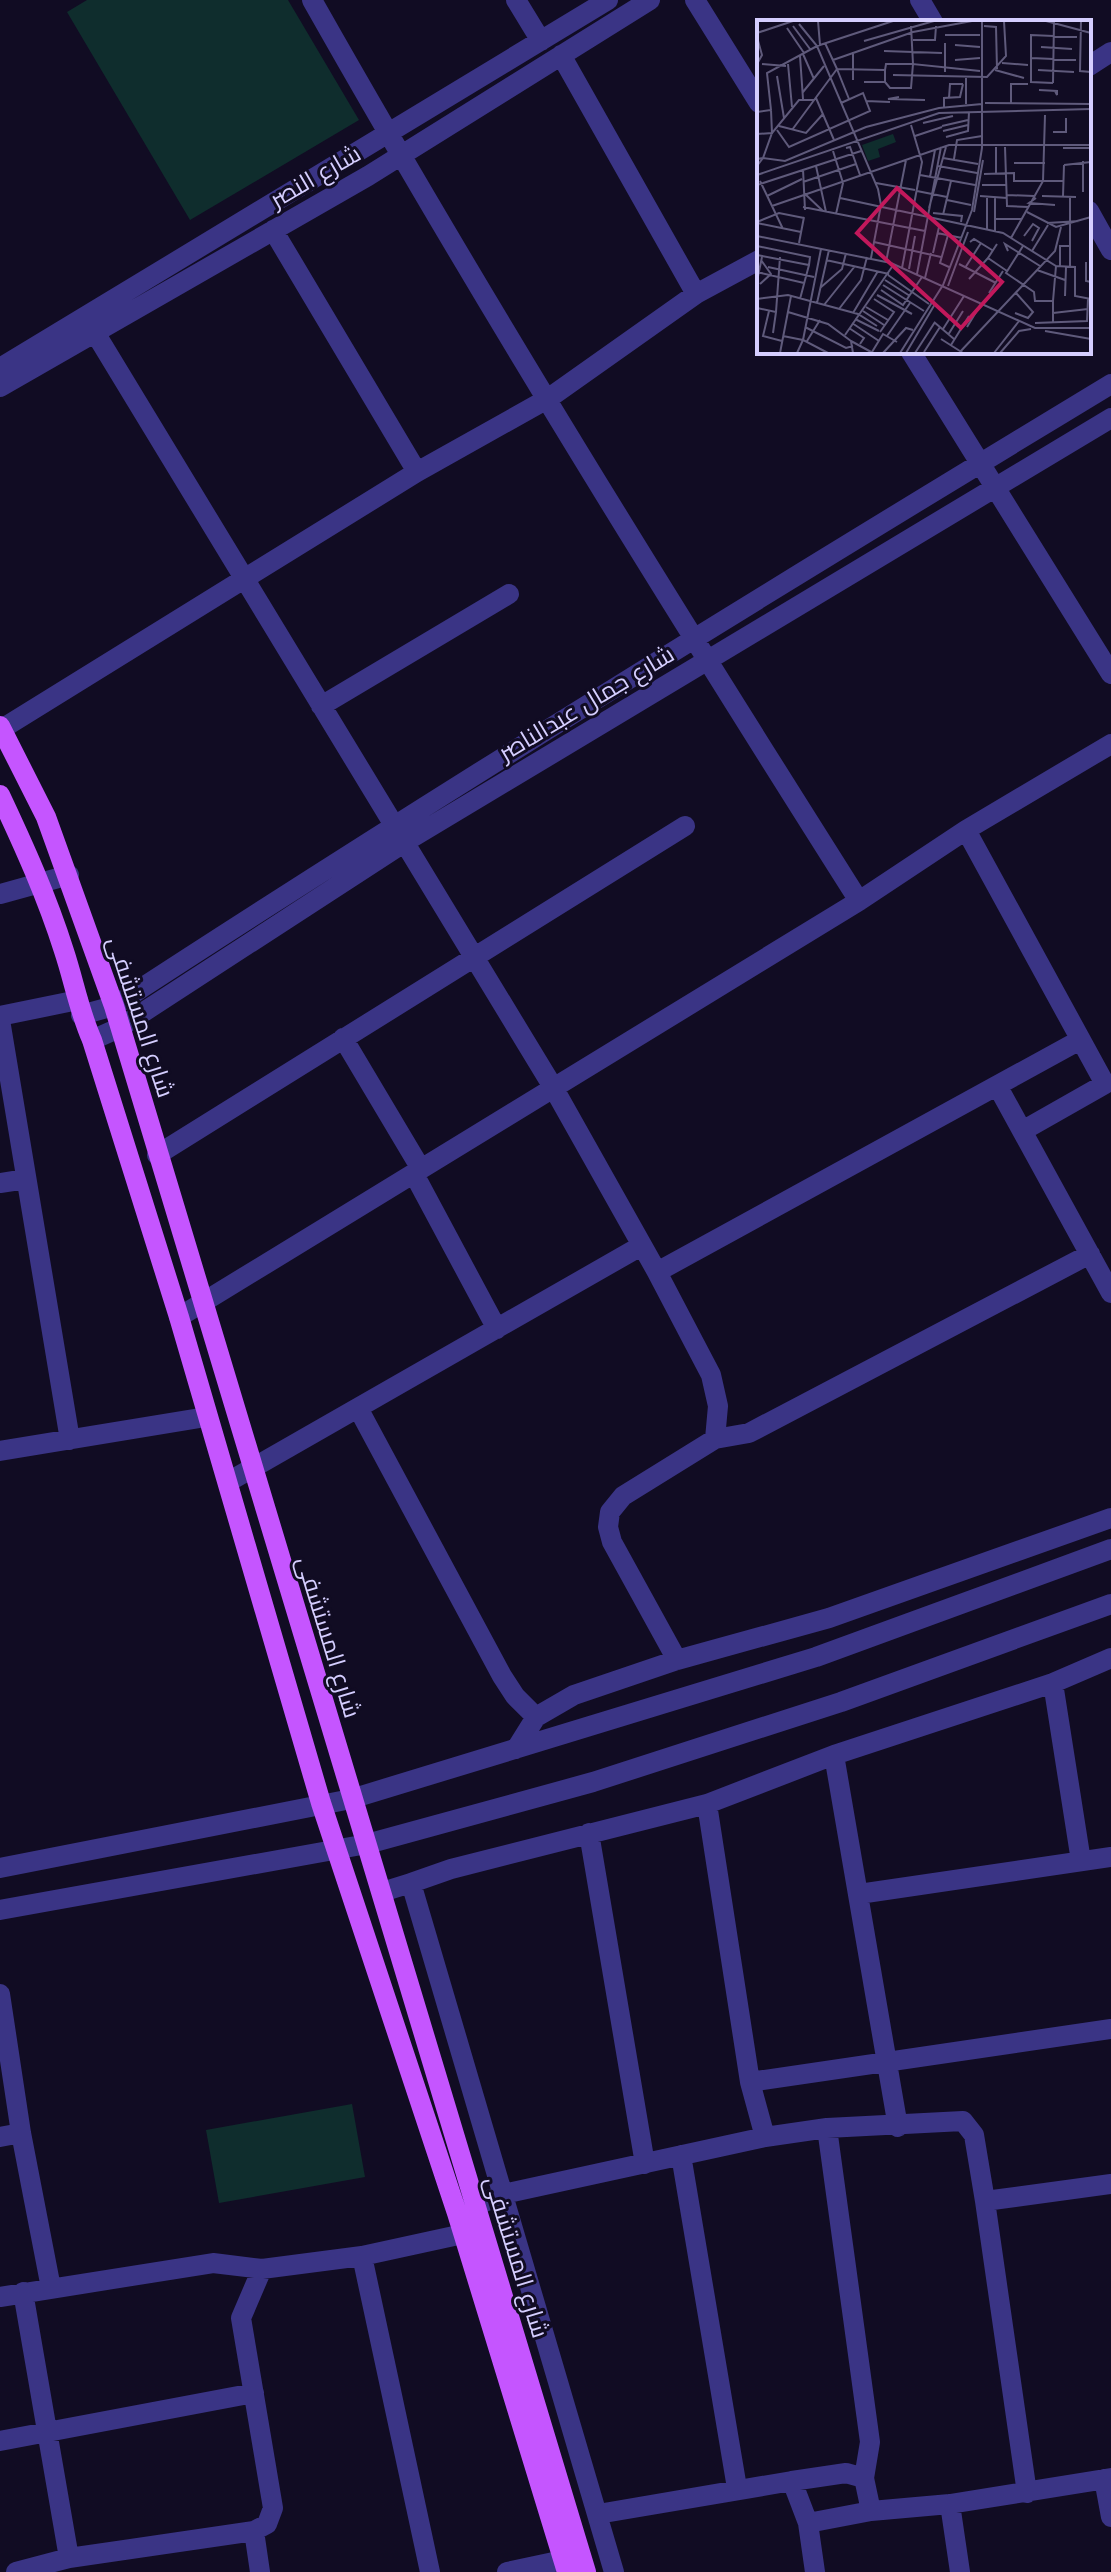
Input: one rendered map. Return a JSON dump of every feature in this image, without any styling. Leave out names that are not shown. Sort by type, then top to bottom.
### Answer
[{"type":"main road","name":"شارع المستشفى","points":[[1,728],[46,817],[114,1006],[205,1304],[251,1469],[382,1892],[466,2211],[463,2234],[565,2566]]},
{"type":"main road","name":"شارع المستشفى","points":[[0,795],[39,883],[92,1040],[179,1317],[336,1850],[466,2211],[586,2572]]},
{"type":"street","points":[[312,0],[401,155],[691,638],[859,901]]},
{"type":"street","points":[[516,0],[541,41]]},
{"type":"street","name":"شارع النصر","points":[[0,387],[94,331],[388,133],[608,0]]},
{"type":"street","name":"شارع النصر","points":[[0,368],[196,264],[273,230],[401,155],[650,0]]},
{"type":"street","points":[[695,0],[757,100]]},
{"type":"street","points":[[920,0],[932,20]]},
{"type":"street","points":[[1091,65],[1111,52]]},
{"type":"street","points":[[561,55],[696,294]]},
{"type":"street","points":[[1091,215],[1111,250]]},
{"type":"street","points":[[273,230],[417,472]]},
{"type":"street","points":[[1,728],[417,472],[549,398],[696,294],[757,261]]},
{"type":"street","points":[[94,331],[391,825],[405,842],[553,1087],[657,1272],[711,1375],[718,1406],[715,1439]]},
{"type":"street","points":[[912,354],[978,465],[1111,674]]},
{"type":"street","points":[[70,1440],[0,1018],[79,1007],[114,1006],[391,825],[691,638],[1111,384]]},
{"type":"street","name":"شارع جمال عبدالناصر","points":[[92,1040],[119,1028],[405,842],[1111,418]]},
{"type":"street","points":[[321,706],[509,594]]},
{"type":"street","points":[[179,1317],[205,1304],[859,901],[966,830],[1111,744]]},
{"type":"street","points":[[157,1155],[685,826]]},
{"type":"street","points":[[966,830],[1080,1040],[1108,1083],[1024,1130]]},
{"type":"street","points":[[0,894],[69,875]]},
{"type":"street","points":[[343,1038],[418,1171],[497,1329]]},
{"type":"street","points":[[657,1272],[1080,1040]]},
{"type":"street","points":[[998,1087],[1111,1293]]},
{"type":"street","points":[[0,1183],[26,1179]]},
{"type":"street","points":[[228,1482],[641,1246]]},
{"type":"street","points":[[677,1660],[619,1557],[608,1527],[610,1512],[623,1496],[715,1439],[749,1433],[1090,1254]]},
{"type":"street","points":[[358,1408],[502,1676],[536,1717]]},
{"type":"street","points":[[0,1451],[206,1417]]},
{"type":"street","points":[[516,1749],[536,1717],[574,1695],[677,1660],[829,1618],[1111,1518]]},
{"type":"street","points":[[0,1868],[351,1799],[816,1657],[1111,1549]]},
{"type":"street","points":[[0,1910],[367,1844],[593,1782],[841,1702],[1111,1604]]},
{"type":"street","points":[[382,1892],[589,1833],[707,1804],[834,1755],[1053,1683],[1111,1658]]},
{"type":"street","points":[[1053,1683],[1081,1861]]},
{"type":"street","points":[[834,1755],[898,2127]]},
{"type":"street","points":[[707,1804],[750,2082],[765,2137]]},
{"type":"street","points":[[589,1833],[645,2164]]},
{"type":"street","points":[[859,1894],[1111,1857]]},
{"type":"street","points":[[411,1883],[614,2572]]},
{"type":"street","points":[[0,1994],[10,2135],[51,2288]]},
{"type":"street","points":[[750,2082],[1111,2029]]},
{"type":"street","points":[[466,2211],[503,2194],[765,2137],[827,2128],[898,2127],[956,2119],[969,2125],[985,2201],[1027,2493]]},
{"type":"street","points":[[827,2128],[870,2442],[864,2478],[871,2511]]},
{"type":"street","points":[[681,2155],[737,2488]]},
{"type":"street","points":[[985,2201],[1111,2184]]},
{"type":"street","points":[[0,2297],[213,2263],[262,2269],[362,2256],[463,2234]]},
{"type":"street","points":[[362,2256],[430,2572]]},
{"type":"street","points":[[16,2572],[254,2531],[267,2524],[273,2508],[241,2318],[262,2269]]},
{"type":"street","points":[[23,2292],[46,2434],[59,2564]]},
{"type":"street","points":[[0,2441],[254,2393]]},
{"type":"street","points":[[598,2514],[737,2488],[846,2473],[864,2478]]},
{"type":"street","points":[[808,2523],[871,2511],[950,2504],[1108,2479],[1111,2517]]},
{"type":"street","points":[[792,2481],[808,2523],[815,2572]]},
{"type":"street","points":[[950,2504],[960,2572]]},
{"type":"street","points":[[254,2531],[260,2572]]},
{"type":"street","points":[[507,2572],[565,2566]]},
{"type":"green space","points":[[87,0],[288,0],[359,120],[190,220],[67,12]]},
{"type":"green space","points":[[352,2104],[365,2177],[219,2203],[206,2130]]}]
